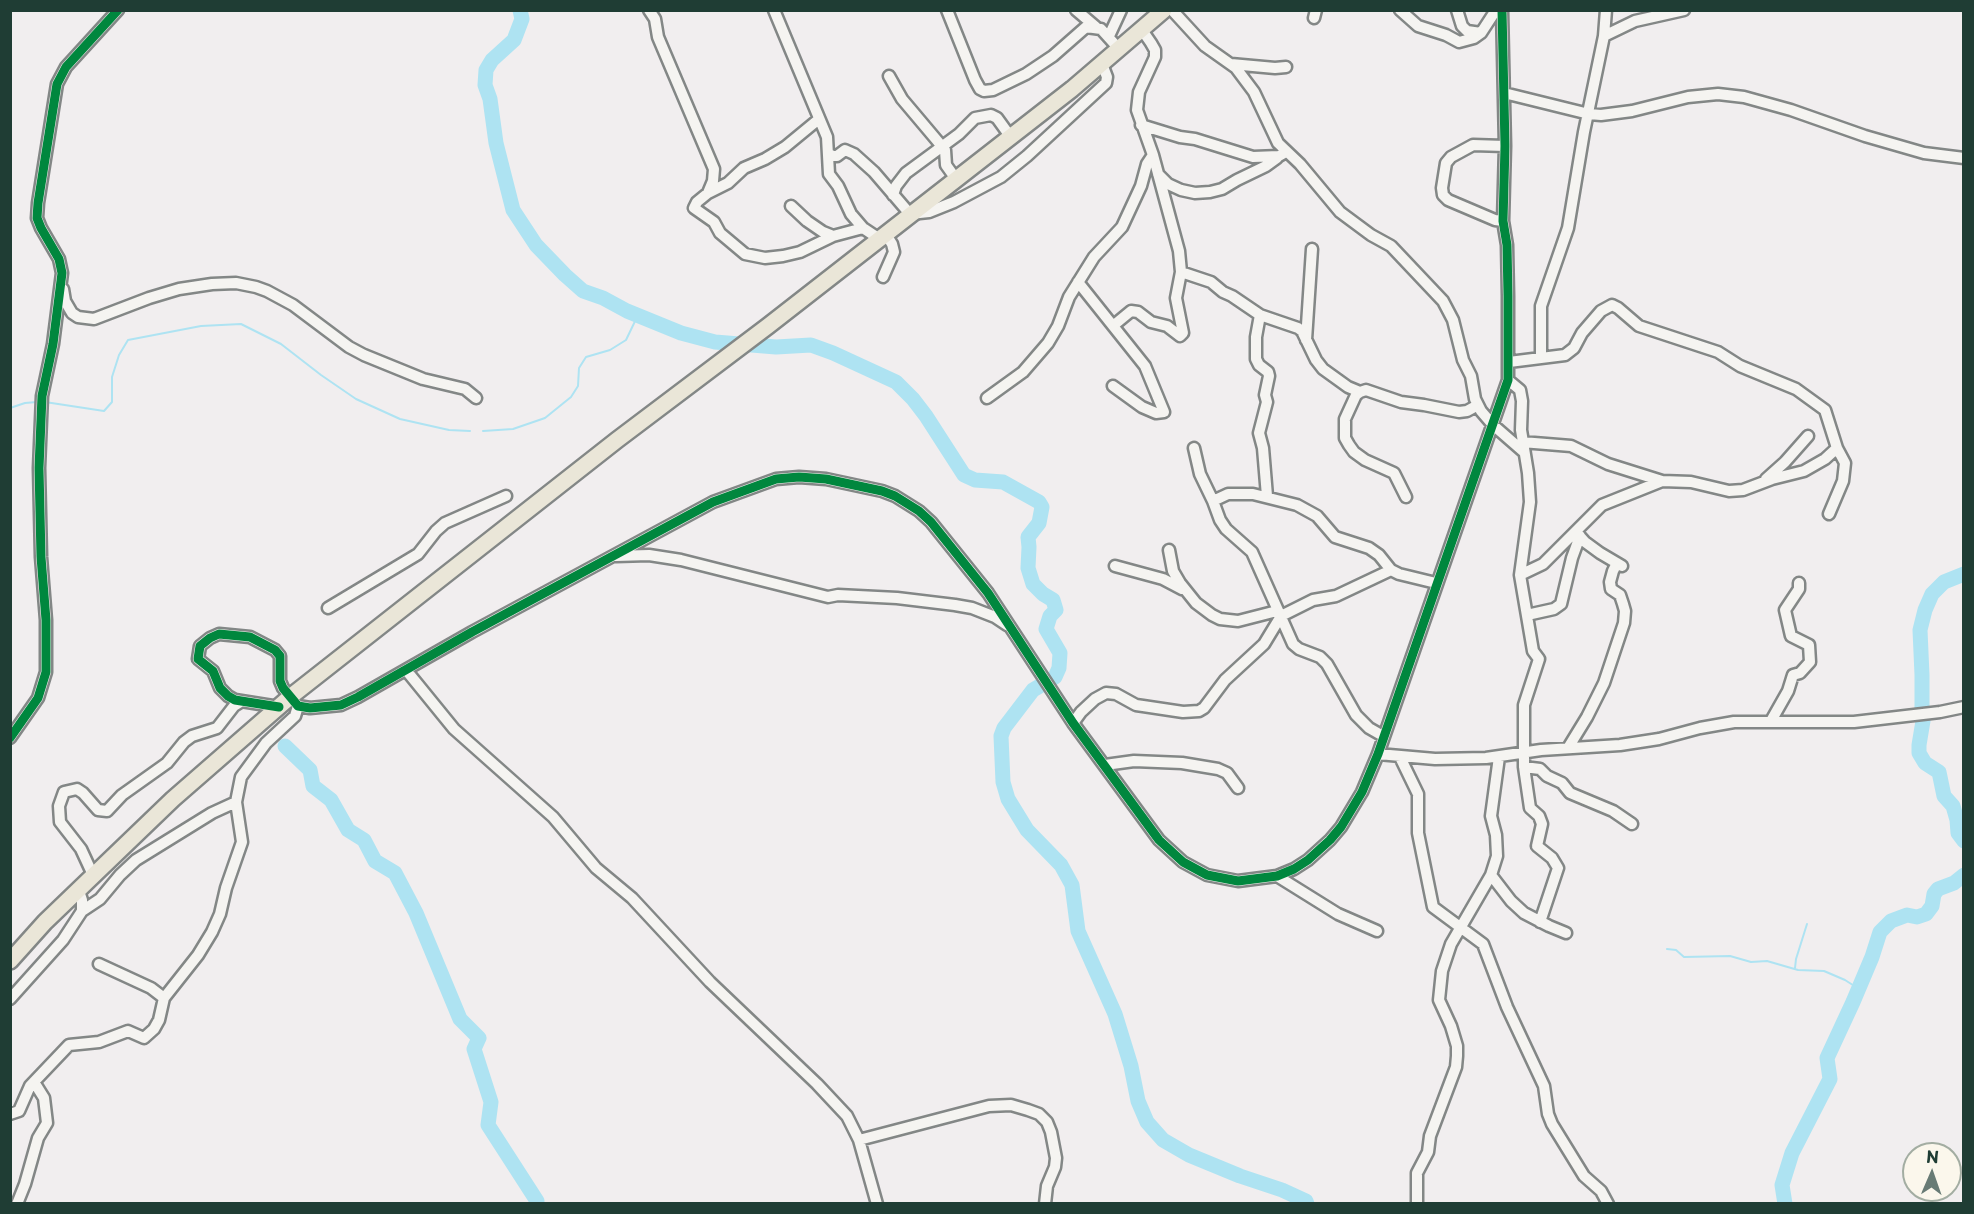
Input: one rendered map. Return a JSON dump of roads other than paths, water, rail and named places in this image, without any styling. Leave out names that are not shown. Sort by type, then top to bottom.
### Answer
[{"type":"highway","points":[[10,961],[16,945],[76,892],[172,799],[617,440],[760,332],[1120,50],[1164,10]]},
{"type":"street","points":[[118,10],[66,67],[57,84],[54,96],[38,203],[38,218],[61,266],[65,301],[72,313],[85,319],[94,319],[148,298],[179,289],[228,283],[256,287],[293,305],[349,347],[364,355],[423,379],[465,389],[476,398]]},
{"type":"street","points":[[649,10],[654,19],[658,37],[714,169],[713,181],[708,193]]},
{"type":"street","points":[[774,10],[827,137],[829,174],[838,186],[851,214],[863,228],[882,236],[892,244],[894,252],[883,277]]},
{"type":"street","points":[[947,10],[975,80],[984,91],[993,90],[1026,74],[1053,56],[1082,29],[1096,27]]},
{"type":"street","points":[[1076,10],[1109,36],[1120,50]]},
{"type":"street","points":[[1109,36],[1121,10]]},
{"type":"street","points":[[1172,10],[1205,46],[1231,64],[1254,92],[1282,154],[1300,164],[1340,212],[1399,253],[1443,301],[1453,320],[1478,405],[1493,424],[1523,447],[1571,446],[1608,464],[1662,481],[1691,482],[1729,491],[1743,490],[1804,471],[1825,459],[1837,448]]},
{"type":"street","points":[[1400,10],[1418,26],[1459,42],[1474,38],[1481,33],[1496,10]]},
{"type":"street","points":[[1457,10],[1462,26],[1467,31],[1481,33]]},
{"type":"street","points":[[10,1114],[19,1111],[30,1086],[69,1045],[99,1042],[128,1031],[144,1038],[154,1029],[159,1020],[164,998],[198,955],[220,914],[226,888],[243,842],[236,802],[238,784],[245,770],[266,743],[294,716],[289,703],[283,688],[280,681],[282,662],[275,650],[250,638],[234,634],[219,634],[200,646],[198,659],[213,671],[220,688],[235,700],[289,703],[310,708],[341,705],[713,502],[776,478],[799,477],[882,491],[920,511],[981,585],[1012,628],[1073,723],[1160,840],[1191,867],[1207,876],[1238,881],[1277,876],[1308,860],[1330,840],[1352,809],[1378,754],[1508,380],[1507,245],[1503,221],[1505,146],[1502,10]]},
{"type":"street","points":[[1540,357],[1541,306],[1569,228],[1584,132],[1604,36],[1606,10]]},
{"type":"street","points":[[1604,36],[1635,21],[1684,10]]},
{"type":"street","points":[[1114,325],[1131,311],[1138,312],[1146,319],[1167,326],[1180,336],[1182,335],[1176,298],[1181,272],[1175,230],[1137,110],[1139,92],[1155,57],[1152,42],[1142,30]]},
{"type":"street","points":[[829,154],[837,156],[845,150],[854,154],[874,172],[910,214],[929,212],[954,202],[1001,177],[1027,156],[1106,83],[1107,76],[1102,64]]},
{"type":"street","points":[[1231,64],[1286,67]]},
{"type":"street","points":[[889,76],[902,99],[946,152],[946,165],[956,178]]},
{"type":"street","points":[[1504,93],[1601,115],[1632,111],[1689,97],[1718,94],[1744,97],[1924,153],[1964,158]]},
{"type":"street","points":[[893,195],[901,178],[959,134],[975,118],[986,114],[998,118],[1010,136]]},
{"type":"street","points":[[819,118],[785,147],[744,168],[728,183],[708,193],[697,202],[694,208],[714,222],[720,233],[746,254],[765,258],[800,252],[833,236],[863,228]]},
{"type":"street","points":[[1142,125],[1246,156],[1266,158],[1282,154]]},
{"type":"street","points":[[1503,221],[1495,220],[1448,200],[1443,195],[1442,188],[1446,163],[1451,156],[1473,145],[1505,146]]},
{"type":"street","points":[[1158,174],[1168,184],[1181,190],[1195,193],[1210,192],[1222,189],[1266,166],[1282,154]]},
{"type":"street","points":[[987,398],[1023,372],[1038,356],[1058,326],[1062,311],[1094,257],[1122,227],[1141,186],[1147,164],[1153,155]]},
{"type":"street","points":[[791,206],[807,221],[833,236]]},
{"type":"street","points":[[1306,340],[1312,249]]},
{"type":"street","points":[[1181,272],[1211,282],[1260,315],[1298,328],[1302,331],[1323,369],[1343,384],[1359,392],[1366,390],[1401,402],[1459,412],[1467,411],[1478,405]]},
{"type":"street","points":[[1078,282],[1114,325],[1123,341],[1138,355],[1164,411],[1156,413],[1143,407],[1113,386]]},
{"type":"street","points":[[10,738],[38,698],[46,672],[39,468],[42,396],[62,283]]},
{"type":"street","points":[[1509,362],[1566,355],[1600,311],[1609,306],[1615,306],[1639,326],[1718,352],[1740,366],[1796,389],[1825,410],[1837,448],[1845,463],[1838,496],[1829,514]]},
{"type":"street","points":[[1260,315],[1256,337],[1256,359],[1269,376],[1265,395],[1267,402],[1259,433],[1263,448],[1267,496]]},
{"type":"street","points":[[1508,380],[1520,390],[1522,401],[1523,447],[1530,501],[1520,575],[1533,651],[1539,659],[1524,705],[1524,767],[1530,808],[1539,816],[1542,824],[1537,846],[1552,858],[1558,868],[1540,922]]},
{"type":"street","points":[[1359,392],[1348,411],[1344,428],[1346,438],[1359,456],[1394,473],[1406,497]]},
{"type":"street","points":[[1761,483],[1785,462],[1808,436]]},
{"type":"street","points":[[1194,448],[1200,474],[1224,527],[1252,552],[1293,644],[1299,649],[1320,657],[1327,664],[1356,715],[1369,728],[1383,736]]},
{"type":"street","points":[[1520,575],[1543,564],[1577,533],[1602,505],[1662,481]]},
{"type":"street","points":[[1213,501],[1228,494],[1267,496],[1307,509],[1317,516],[1330,533],[1370,548],[1391,570],[1436,583]]},
{"type":"street","points":[[328,608],[418,554],[445,523],[506,496]]},
{"type":"street","points":[[1568,748],[1604,683],[1624,623],[1625,611],[1620,595],[1611,589],[1610,582],[1613,571],[1620,564],[1600,553],[1577,533]]},
{"type":"street","points":[[1527,615],[1554,609],[1561,604],[1577,533]]},
{"type":"street","points":[[1169,550],[1173,571],[1189,594],[1204,610],[1229,621],[1245,620],[1257,615],[1279,614],[1313,600],[1335,597],[1391,570]]},
{"type":"street","points":[[613,556],[649,555],[681,560],[828,597],[838,595],[897,598],[964,607],[995,617],[1012,628]]},
{"type":"street","points":[[1115,566],[1163,579],[1189,594]]},
{"type":"street","points":[[1771,721],[1788,691],[1793,675],[1800,673],[1810,662],[1809,645],[1791,636],[1785,610],[1799,589],[1799,583]]},
{"type":"street","points":[[1073,723],[1095,699],[1106,693],[1116,694],[1136,705],[1183,712],[1199,711],[1204,708],[1226,680],[1264,644],[1279,614]]},
{"type":"street","points":[[406,670],[454,729],[553,817],[596,868],[632,898],[710,982],[817,1084],[847,1116],[859,1140],[878,1203]]},
{"type":"street","points":[[93,875],[81,849],[60,822],[60,806],[64,792],[77,789],[98,810],[107,811],[122,795],[167,763],[184,742],[192,736],[216,728],[234,706],[242,701]]},
{"type":"street","points":[[1378,754],[1454,759],[1498,757],[1523,752],[1620,745],[1659,739],[1718,724],[1873,720],[1964,707]]},
{"type":"street","points":[[1400,757],[1418,794],[1418,833],[1433,907],[1483,944],[1506,1007],[1544,1086],[1548,1114],[1552,1124],[1584,1176],[1601,1191],[1608,1203]]},
{"type":"street","points":[[1418,1203],[1417,1173],[1428,1152],[1430,1136],[1455,1067],[1456,1046],[1451,1026],[1438,1000],[1442,971],[1451,944],[1491,875],[1498,845],[1491,816],[1498,757]]},
{"type":"street","points":[[1105,765],[1134,761],[1182,763],[1218,769],[1227,773],[1238,788]]},
{"type":"street","points":[[1524,767],[1540,769],[1547,776],[1562,783],[1570,793],[1613,811],[1632,824]]},
{"type":"street","points":[[10,999],[63,940],[81,911],[100,899],[120,874],[136,860],[212,813],[236,802]]},
{"type":"street","points":[[1491,875],[1515,906],[1540,922],[1566,933]]},
{"type":"street","points":[[1277,876],[1338,914],[1377,930]]},
{"type":"street","points":[[76,892],[80,894],[82,900],[81,911]]},
{"type":"street","points":[[99,964],[151,988],[164,998]]},
{"type":"street","points":[[16,1203],[25,1184],[38,1138],[47,1123],[44,1098],[34,1082]]},
{"type":"street","points":[[859,1140],[989,1106],[1011,1105],[1028,1110],[1039,1114],[1047,1122],[1056,1158],[1055,1167],[1047,1186],[1045,1203]]},
{"type":"waterway","points":[[520,10],[522,19],[514,40],[492,60],[486,70],[485,85],[490,99],[496,143],[513,210],[536,245],[565,275],[583,291],[681,333],[715,342],[776,347],[811,345],[896,382],[926,416],[964,475],[975,480],[1003,482],[1039,502],[1042,507],[1039,523],[1028,537],[1028,568],[1033,584],[1053,600],[1056,610],[1050,616],[1046,629],[1060,653],[1059,668],[1055,677],[1033,690],[1004,728],[1001,736],[1003,782],[1008,799],[1027,830],[1061,865],[1072,885],[1078,931],[1115,1014],[1131,1066],[1138,1101],[1147,1122],[1163,1140],[1189,1155],[1282,1190],[1306,1201],[1307,1204]]},
{"type":"waterway","points":[[483,431],[513,429],[545,418],[571,397],[578,386],[579,368],[586,357],[610,350],[626,340],[638,315]]},
{"type":"waterway","points":[[45,402],[104,411],[112,402],[112,377],[119,355],[128,340],[201,326],[241,324],[281,344],[356,399],[400,419],[449,430],[470,431]]},
{"type":"waterway","points":[[10,408],[37,402]]},
{"type":"waterway","points":[[1922,709],[1920,630],[1925,610],[1932,594],[1944,582],[1964,574]]},
{"type":"waterway","points":[[1923,721],[1919,753],[1925,763],[1939,772],[1944,796],[1953,806],[1958,833],[1964,841]]},
{"type":"waterway","points":[[285,746],[310,770],[313,786],[331,800],[348,830],[364,840],[375,861],[395,873],[416,913],[460,1019],[479,1038],[474,1049],[491,1102],[488,1125],[537,1201],[536,1204]]},
{"type":"waterway","points":[[1785,1204],[1782,1185],[1792,1153],[1830,1079],[1827,1058],[1872,957],[1880,932],[1891,921],[1907,915],[1917,917],[1926,914],[1932,906],[1934,894],[1938,889],[1954,883],[1964,875]]},
{"type":"waterway","points":[[1795,968],[1807,924]]},
{"type":"waterway","points":[[1667,949],[1676,950],[1684,957],[1730,956],[1751,962],[1767,961],[1798,970],[1824,971],[1859,989]]}]
